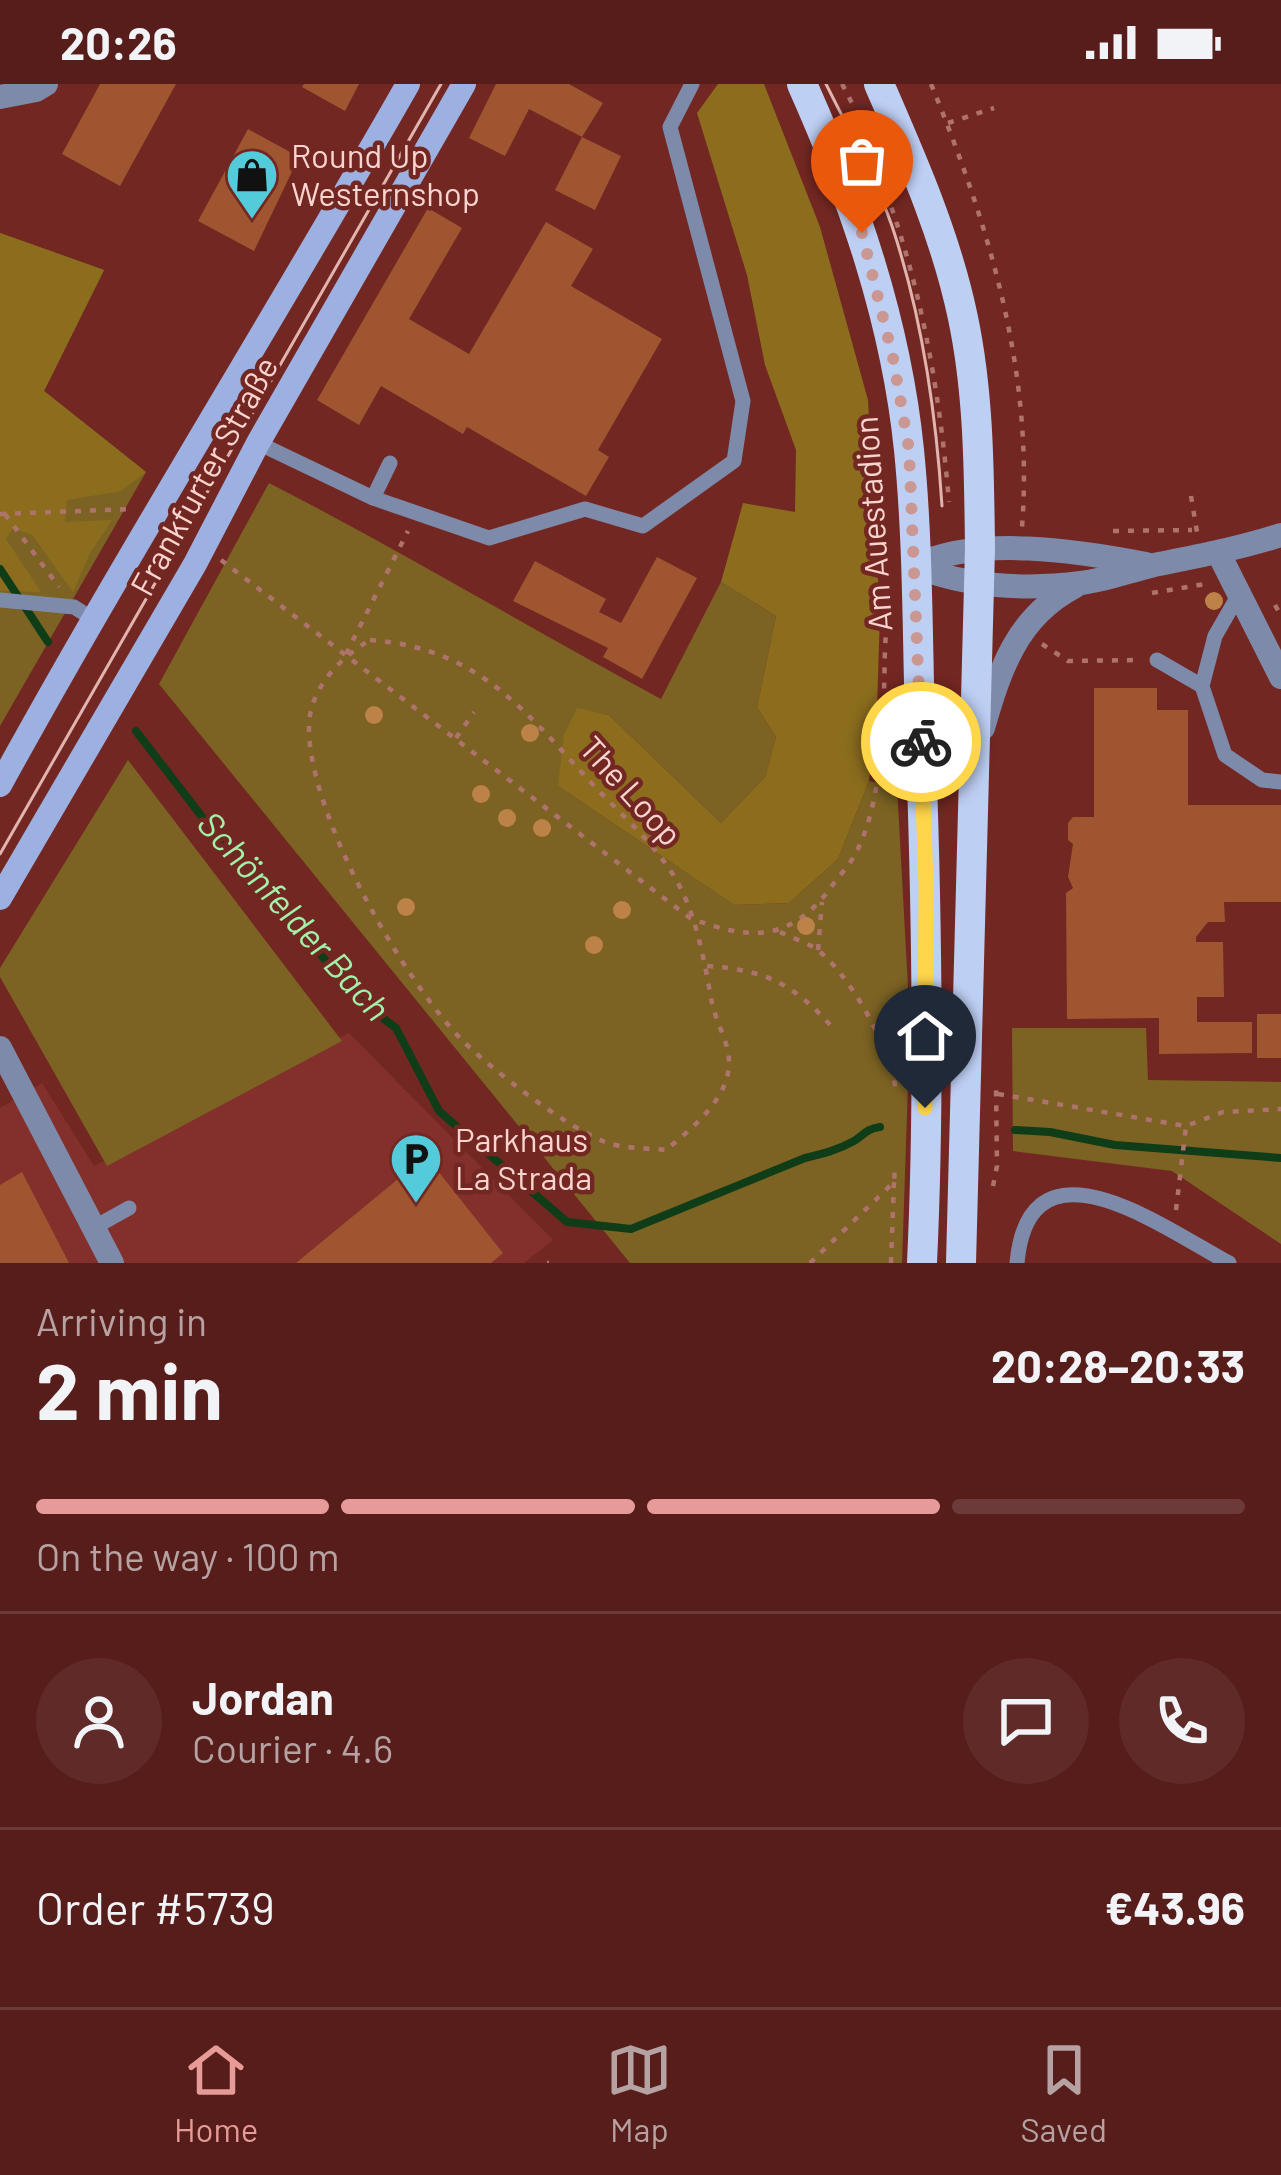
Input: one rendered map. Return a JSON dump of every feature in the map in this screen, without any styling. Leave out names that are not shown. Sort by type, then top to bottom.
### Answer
[{"type":"main road","name":"Frankfurter Straße","points":[[0,785],[84,613],[408,84]]},
{"type":"main road","name":"Frankfurter Straße","points":[[0,898],[195,565],[258,443],[464,84]]},
{"type":"main road","name":"Am Auestadion","points":[[802,84],[845,181],[893,358],[909,449],[926,883],[922,1263]]},
{"type":"main road","points":[[879,84],[932,208],[963,319],[979,436],[962,1263]]},
{"type":"street","points":[[0,97],[46,84]]},
{"type":"street","points":[[915,566],[953,580],[979,583],[1082,583],[1219,554],[1281,535]]},
{"type":"street","points":[[915,566],[934,556],[980,548],[1154,565]]},
{"type":"street","points":[[1219,554],[1281,677]]},
{"type":"street","points":[[972,766],[997,680],[1056,597],[1082,583]]},
{"type":"street","points":[[0,1048],[112,1263]]},
{"type":"lane","points":[[258,443],[374,498],[489,538],[584,509],[643,526],[734,461],[743,401],[670,127],[692,84]]},
{"type":"lane","points":[[374,498],[391,463]]},
{"type":"lane","points":[[1238,596],[1214,636],[1202,686],[1225,755],[1262,780],[1281,782]]},
{"type":"lane","points":[[16,600],[84,613]]},
{"type":"lane","points":[[1157,660],[1202,686]]},
{"type":"lane","points":[[1017,1263],[1029,1223],[1038,1211],[1048,1200],[1073,1192],[1101,1196],[1229,1263]]},
{"type":"lane","points":[[93,1228],[129,1208]]},
{"type":"path","points":[[842,84],[873,142]]},
{"type":"path","points":[[931,84],[979,206],[998,281],[1017,369],[1025,464],[1023,515],[1034,523]]},
{"type":"path","points":[[946,123],[994,108]]},
{"type":"path","points":[[891,183],[884,187],[900,228],[927,337],[950,508]]},
{"type":"path","points":[[1093,531],[1197,529],[1191,496]]},
{"type":"path","points":[[2,514],[130,509]]},
{"type":"path","points":[[2,514],[84,613]]},
{"type":"path","points":[[346,654],[418,514]]},
{"type":"path","points":[[219,559],[690,918],[725,931],[780,931],[818,950],[856,998],[888,1051],[896,1099]]},
{"type":"path","points":[[780,931],[806,916],[823,898],[855,856],[868,821],[882,744],[887,619]]},
{"type":"path","points":[[1028,634],[1067,661],[1157,660]]},
{"type":"path","name":"The Loop","points":[[370,640],[388,641],[475,671],[512,697],[644,838],[674,875],[690,918],[707,966],[729,1065],[710,1113],[666,1150],[604,1142],[527,1094],[462,1040],[399,960],[358,888],[312,752],[309,722],[330,673],[346,654],[370,640]]},
{"type":"path","points":[[456,738],[475,712]]},
{"type":"path","points":[[818,950],[823,898]]},
{"type":"path","points":[[707,966],[739,968],[778,980],[808,1000],[833,1028]]},
{"type":"path","points":[[996,1094],[1186,1126],[1222,1112],[1281,1109]]},
{"type":"path","points":[[1172,1233],[1186,1126]]},
{"type":"path","points":[[891,1263],[896,1161]]},
{"type":"path","points":[[810,1263],[895,1182]]},
{"type":"shaded area","points":[[718,84],[764,84],[820,227],[868,400],[880,615],[869,781],[838,859],[789,903],[734,905],[558,786],[564,735],[577,708],[609,715],[721,823],[765,777],[776,737],[757,707],[776,616],[721,582],[743,503],[795,512],[796,450],[765,365],[747,275],[697,113]]},
{"type":"shaded area","points":[[0,233],[104,270],[44,391],[146,472],[0,726]]},
{"type":"shaded area","points":[[0,233],[104,270],[44,391],[146,472],[121,491],[67,500],[65,522],[112,520],[90,553],[73,592],[32,535],[13,528],[6,539],[41,592],[0,591]]},
{"type":"shaded area","points":[[269,483],[661,699],[721,582],[776,616],[757,707],[776,737],[765,777],[721,823],[609,715],[577,709],[558,786],[734,905],[789,903],[838,859],[869,781],[897,786],[910,1024],[902,1263],[630,1263],[159,684]]},
{"type":"shaded area","points":[[128,760],[342,1041],[107,1166],[0,977],[0,968]]},
{"type":"shaded area","points":[[1012,1028],[1146,1028],[1148,1080],[1281,1082],[1281,1244],[1172,1171],[1013,1151]]},
{"type":"shaded area","points":[[349,1033],[553,1240],[524,1263],[0,1263],[0,1108],[42,1083],[94,1166]]},
{"type":"building","points":[[100,84],[176,84],[120,186],[62,154]]},
{"type":"building","points":[[359,84],[345,111],[302,87]]},
{"type":"building","points":[[496,84],[569,84],[603,103],[582,137],[529,109],[505,156],[469,138]]},
{"type":"building","points":[[248,129],[299,157],[254,251],[198,221]]},
{"type":"building","points":[[582,137],[621,156],[595,210],[555,190]]},
{"type":"building","points":[[428,208],[462,228],[409,319],[469,354],[546,222],[593,249],[571,286],[662,339],[598,450],[609,457],[586,496],[467,427],[463,434],[381,386],[359,425],[317,400]]},
{"type":"building","points":[[657,557],[697,578],[642,679],[603,657],[608,648],[513,601],[535,561],[606,599],[599,612],[621,623]]},
{"type":"building","points":[[1094,688],[1157,688],[1157,710],[1188,710],[1188,805],[1281,805],[1281,902],[1224,902],[1225,922],[1208,922],[1196,937],[1196,942],[1223,942],[1224,997],[1197,997],[1197,1022],[1252,1022],[1252,1053],[1159,1054],[1159,1018],[1067,1019],[1066,893],[1073,888],[1068,877],[1073,844],[1068,840],[1068,823],[1073,817],[1094,817]]},
{"type":"building","points":[[1257,1014],[1281,1014],[1281,1058],[1257,1058]]},
{"type":"building","name":"Parkhaus La Strada","points":[[426,1156],[503,1253],[491,1263],[296,1263]]},
{"type":"building","points":[[22,1172],[69,1263],[0,1263],[0,1185]]},
{"type":"waterway","name":"Schönfelder Bach","points":[[0,569],[48,642]]},
{"type":"waterway","name":"Schönfelder Bach","points":[[136,731],[223,844],[364,1004],[396,1028],[439,1111],[567,1222],[631,1229],[842,1147],[880,1127]]},
{"type":"waterway","points":[[1015,1130],[1115,1145],[1281,1158]]},
{"type":"tram line","points":[[0,854],[441,84]]},
{"type":"tram line","points":[[826,84],[878,190],[903,260],[926,364],[942,506]]},
{"type":"way so far","points":[[862,233],[893,358],[909,449],[921,742]]},
{"type":"place","name":"Round Up Westernshop","points":[[252,221]]},
{"type":"place","name":"Parkhaus La Strada","points":[[416,1205]]},
{"type":"route","points":[[921,742],[925,1108]]}]
